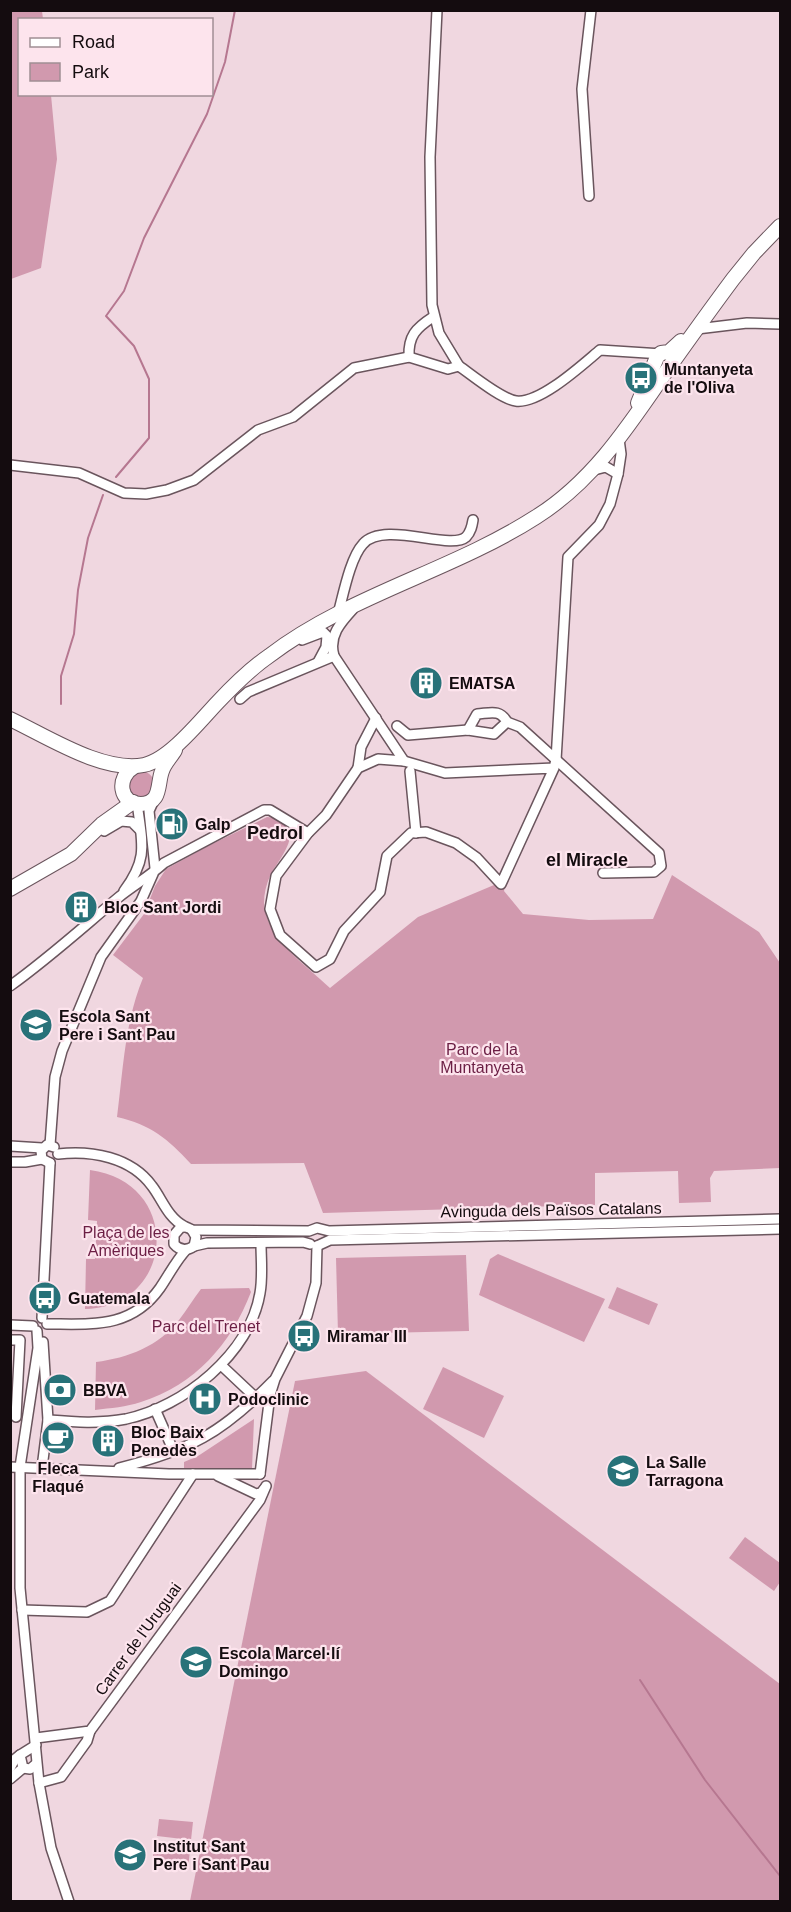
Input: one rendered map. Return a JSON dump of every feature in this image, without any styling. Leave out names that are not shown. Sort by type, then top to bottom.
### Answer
[{"type":"main road","points":[[10,719],[95,760],[123,767],[153,762],[179,743],[219,701],[267,657],[302,633],[337,621],[358,605],[520,527],[558,502],[594,470],[614,457],[619,439],[697,329],[754,253],[780,226]]},
{"type":"main road","points":[[629,425],[656,355],[669,352],[697,329]]},
{"type":"main road","points":[[102,824],[134,802],[145,803],[154,799],[158,794],[162,770],[179,743]]},
{"type":"main road","points":[[95,760],[117,779],[134,802]]},
{"type":"main road","points":[[138,766],[154,771],[160,783]]},
{"type":"main road","points":[[10,890],[17,882],[71,854],[84,843],[102,824],[123,790],[124,775],[138,766]]},
{"type":"street","points":[[437,10],[430,157],[433,317],[439,333],[459,366],[492,389],[516,401],[527,399],[555,387],[600,350],[656,355],[672,364]]},
{"type":"street","points":[[589,196],[582,89],[591,10]]},
{"type":"street","points":[[410,357],[409,345],[412,334],[419,326],[433,317]]},
{"type":"street","points":[[697,329],[747,323],[780,324]]},
{"type":"street","points":[[10,465],[80,473],[124,493],[146,494],[167,490],[194,480],[258,430],[293,417],[354,368],[410,357],[448,369],[459,366]]},
{"type":"street","points":[[376,718],[361,747],[358,768],[326,815],[308,833],[276,876],[270,909],[280,935],[316,967],[330,958],[344,931],[380,892],[387,856],[411,833],[426,831],[456,843],[477,858],[501,884],[555,764],[568,557],[599,525],[610,504],[618,474],[614,457]]},
{"type":"street","points":[[594,470],[606,467],[618,474]]},
{"type":"street","points":[[404,761],[334,656],[332,645],[351,568],[363,544],[375,537],[411,535],[455,541],[465,538],[471,530],[473,520]]},
{"type":"street","points":[[267,657],[318,633],[328,633],[337,621]]},
{"type":"street","points":[[318,663],[327,641],[323,633]]},
{"type":"street","points":[[240,699],[248,692],[334,656]]},
{"type":"street","points":[[468,730],[477,714],[498,712],[507,722],[520,727],[555,764],[659,853],[661,866],[654,872],[603,873]]},
{"type":"street","points":[[397,726],[408,735],[468,730],[494,734],[507,722]]},
{"type":"street","points":[[358,768],[378,759],[404,761],[445,773],[555,764]]},
{"type":"street","points":[[410,771],[416,833]]},
{"type":"street","points":[[137,902],[141,901],[149,870],[149,811],[154,799]]},
{"type":"street","points":[[134,802],[138,810],[142,858],[149,870]]},
{"type":"street","points":[[10,986],[62,947],[149,870],[264,810],[270,810],[308,833]]},
{"type":"street","points":[[84,843],[122,821],[132,822],[141,833]]},
{"type":"street","points":[[121,896],[149,870]]},
{"type":"street","points":[[69,1902],[51,1848],[36,1764],[36,1742],[22,1610],[15,1588],[15,1467],[27,1418],[38,1348],[46,1161],[40,1154],[46,1147],[56,1077],[62,1051],[101,957],[137,902],[149,870]]},
{"type":"street","points":[[121,896],[134,893],[137,902]]},
{"type":"street","points":[[10,1146],[56,1148],[58,1154],[56,1160],[10,1162]]},
{"type":"street","points":[[23,1146],[25,1162]]},
{"type":"street","points":[[10,1325],[105,1324],[129,1315],[154,1296],[196,1238],[168,1211],[143,1175],[129,1164],[111,1158],[72,1153],[58,1154]]},
{"type":"street","name":"Avinguda dels Països Catalans","points":[[322,1231],[780,1219]]},
{"type":"street","points":[[190,1248],[177,1247],[173,1239],[176,1231],[188,1228],[309,1231],[317,1228],[324,1235],[316,1244],[316,1283],[307,1316],[275,1379],[270,1395],[255,1474],[246,1481],[249,1491],[243,1521]]},
{"type":"street","name":"Avinguda dels Països Catalans","points":[[190,1248],[207,1243],[316,1244],[330,1240],[780,1229]]},
{"type":"street","points":[[309,1231],[307,1239],[316,1244]]},
{"type":"street","points":[[48,1420],[91,1424],[125,1419],[155,1409],[197,1385],[221,1365],[248,1328],[260,1294],[261,1243]]},
{"type":"street","points":[[40,1326],[48,1420],[42,1468]]},
{"type":"street","points":[[10,1340],[20,1340],[13,1417],[27,1418]]},
{"type":"street","points":[[221,1365],[256,1398]]},
{"type":"street","points":[[110,1471],[174,1452],[219,1430],[275,1379]]},
{"type":"street","points":[[155,1409],[174,1452]]},
{"type":"street","points":[[15,1467],[193,1474],[213,1474],[255,1474],[265,1478],[266,1486],[261,1493],[249,1491],[213,1474]]},
{"type":"street","points":[[22,1610],[87,1612],[110,1601],[193,1474]]},
{"type":"street","name":"Carrer de l'Uruguai","points":[[39,1783],[62,1777],[87,1741],[90,1731],[260,1500],[266,1486]]},
{"type":"street","points":[[10,1768],[15,1759],[36,1742],[90,1731]]},
{"type":"street","points":[[21,1755],[23,1768]]},
{"type":"street","points":[[10,1779],[23,1768],[30,1768],[36,1764]]},
{"type":"green space","points":[[11,10],[42,11],[43,18],[18,18],[18,96],[51,96],[57,159],[41,268],[11,279]]},
{"type":"green space","points":[[141,771],[150,775],[154,784],[150,793],[141,797],[132,793],[128,784],[132,775]]},
{"type":"green space","name":"Parc de la Muntanyeta","points":[[267,817],[284,824],[289,829],[290,836],[286,850],[266,886],[264,903],[266,916],[279,940],[330,988],[418,917],[494,885],[500,888],[505,887],[504,891],[523,914],[589,920],[653,919],[672,875],[759,932],[780,963],[780,1168],[714,1171],[710,1178],[711,1202],[679,1203],[678,1171],[595,1173],[595,1205],[323,1213],[304,1163],[191,1164],[158,1134],[140,1124],[117,1117],[128,1028],[143,978],[113,955],[144,914],[155,886],[166,869]]},
{"type":"green space","name":"Plaça de les Amèriques","points":[[90,1170],[120,1180],[142,1197],[153,1219],[156,1244],[151,1268],[137,1288],[115,1303],[85,1309],[86,1259],[95,1259],[97,1221],[88,1220]]},
{"type":"green space","points":[[498,1254],[605,1299],[584,1342],[479,1295],[490,1259]]},
{"type":"green space","points":[[466,1255],[469,1331],[338,1334],[336,1258]]},
{"type":"green space","points":[[617,1287],[658,1304],[649,1325],[608,1308]]},
{"type":"green space","name":"Parc del Trenet","points":[[249,1288],[251,1292],[233,1329],[209,1360],[194,1373],[160,1395],[124,1406],[95,1410],[96,1362],[131,1354],[152,1344],[171,1329],[201,1289]]},
{"type":"green space","points":[[443,1367],[504,1396],[484,1438],[423,1409]]},
{"type":"green space","points":[[366,1371],[780,1684],[780,1901],[190,1901],[295,1381]]},
{"type":"green space","points":[[254,1419],[252,1469],[184,1471],[184,1462],[198,1456]]},
{"type":"green space","points":[[745,1537],[780,1563],[780,1582],[774,1591],[729,1558]]},
{"type":"green space","points":[[159,1819],[193,1822],[191,1840],[157,1836]]},
{"type":"green space","points":[[154,1847],[190,1850],[188,1869],[152,1866]]},
{"type":"waterway","points":[[116,477],[149,438],[149,379],[134,346],[106,316],[124,291],[144,238],[207,114],[225,62],[235,10]]},
{"type":"waterway","points":[[61,704],[61,676],[74,634],[78,590],[88,538],[103,495]]},
{"type":"waterway","points":[[640,1680],[705,1780],[780,1876]]},
{"type":"place","name":"Muntanyeta de l'Oliva","points":[[641,378]]},
{"type":"place","name":"EMATSA","points":[[426,683]]},
{"type":"place","name":"Galp","points":[[172,824]]},
{"type":"place","name":"Bloc Sant Jordi","points":[[81,907]]},
{"type":"place","name":"Escola Sant Pere i Sant Pau","points":[[36,1025]]},
{"type":"place","name":"Guatemala","points":[[45,1298]]},
{"type":"place","name":"Miramar III","points":[[304,1336]]},
{"type":"place","name":"BBVA","points":[[60,1390]]},
{"type":"place","name":"Podoclinic","points":[[205,1399]]},
{"type":"place","name":"Fleca Flaqué","points":[[58,1438]]},
{"type":"place","name":"Bloc Baix Penedès","points":[[108,1441]]},
{"type":"place","name":"La Salle Tarragona","points":[[623,1471]]},
{"type":"place","name":"Escola Marcel·lí Domingo","points":[[196,1662]]},
{"type":"place","name":"Institut Sant Pere i Sant Pau","points":[[130,1855]]},
{"type":"district","name":"Pedrol","points":[[275,833]]},
{"type":"district","name":"el Miracle","points":[[587,860]]}]
